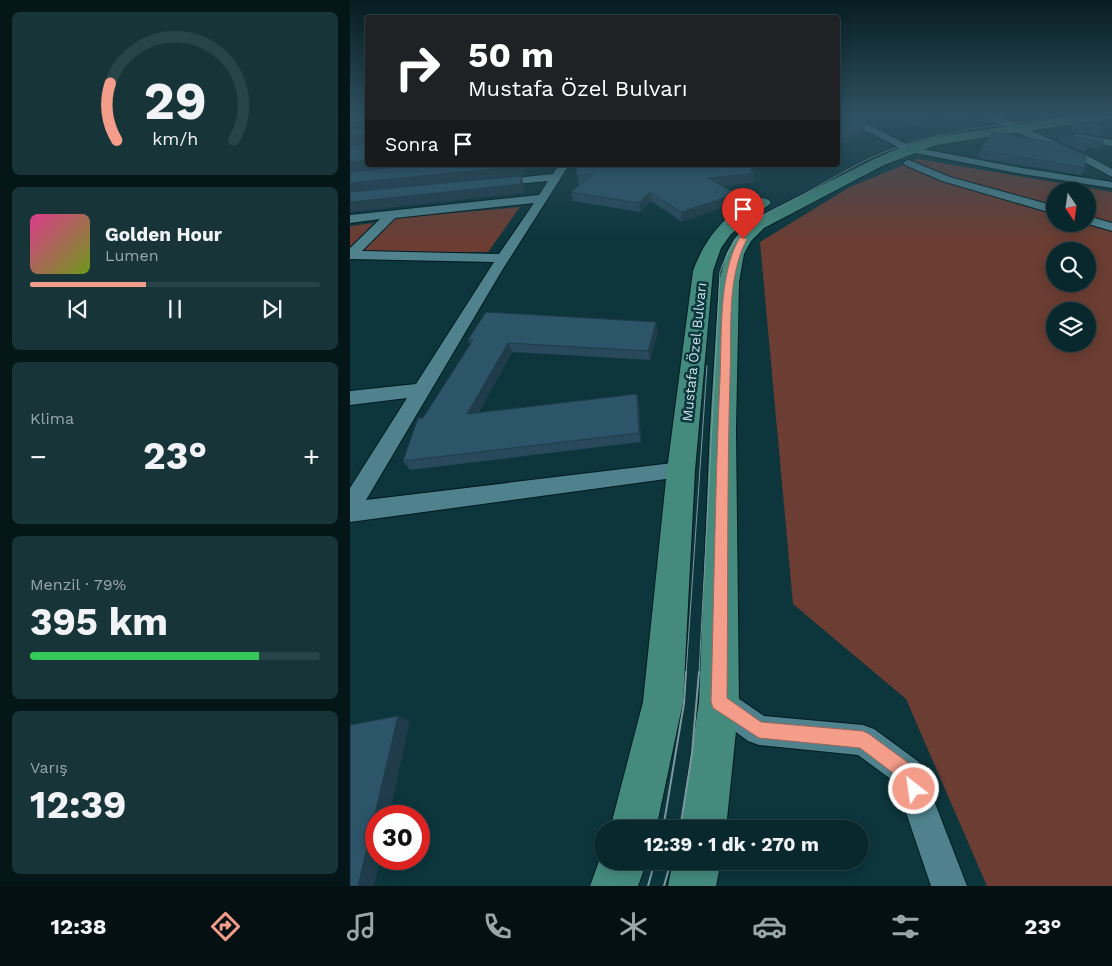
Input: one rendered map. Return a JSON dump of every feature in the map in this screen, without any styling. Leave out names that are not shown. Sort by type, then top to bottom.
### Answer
[{"type":"main road","name":"Mustafa Özel Bulvarı","points":[[635,820],[663,702],[681,470],[706,256],[725,228],[762,204],[890,156]]},
{"type":"main road","name":"Mustafa Özel Bulvarı","points":[[704,820],[719,702],[723,429],[729,282],[735,254],[743,239],[758,224],[893,156]]},
{"type":"main road","points":[[614,886],[620,870]]},
{"type":"main road","points":[[692,886],[695,870]]},
{"type":"street","points":[[912,156],[946,179],[1046,207]]},
{"type":"street","points":[[937,156],[1112,184]]},
{"type":"street","points":[[1083,156],[1112,174]]},
{"type":"street","points":[[350,507],[504,258],[563,167]]},
{"type":"street","points":[[488,183],[557,177]]},
{"type":"street","points":[[350,219],[544,198]]},
{"type":"street","points":[[350,256],[391,214]]},
{"type":"street","points":[[1096,222],[1112,227]]},
{"type":"street","points":[[350,256],[504,258]]},
{"type":"street","points":[[350,398],[422,390]]},
{"type":"street","points":[[350,512],[681,470]]},
{"type":"street","points":[[719,702],[759,730],[863,740],[908,773],[949,886]]},
{"type":"shaded area","points":[[918,159],[1053,182],[1046,182],[1046,232],[1096,232],[1096,189],[1112,192],[1112,886],[987,886],[906,699],[793,604],[760,242],[850,187]]},
{"type":"shaded area","points":[[520,207],[488,252],[361,252],[395,218]]},
{"type":"shaded area","points":[[374,223],[350,248],[350,226]]},
{"type":"building","points":[[350,156],[365,156],[365,160],[350,162]]},
{"type":"building","points":[[1017,156],[1086,156],[1085,168]]},
{"type":"building","points":[[399,167],[512,167],[350,183],[350,172]]},
{"type":"building","points":[[576,167],[750,167],[754,173],[708,178],[736,194],[681,212],[650,192],[639,203],[571,192],[593,174],[577,175]]},
{"type":"building","points":[[521,176],[521,184],[350,202],[350,192]]},
{"type":"building","points":[[486,312],[656,322],[648,351],[508,343],[467,414],[637,394],[639,433],[403,461],[418,418],[423,418],[473,340],[468,340]]},
{"type":"building","points":[[398,716],[377,805],[365,805],[365,856],[358,886],[350,886],[350,725]]},
{"type":"tram line","points":[[699,674],[720,272],[735,242],[753,222],[852,167],[875,156]]},
{"type":"tram line","points":[[686,674],[707,366]]},
{"type":"tram line","points":[[664,820],[684,703],[686,672]]},
{"type":"tram line","points":[[681,820],[692,753],[699,672]]},
{"type":"tram line","points":[[648,886],[652,870]]},
{"type":"tram line","points":[[664,886],[668,870]]},
{"type":"route","points":[[743,239],[735,254],[729,282],[723,429],[719,702],[759,730],[863,740],[908,773],[914,789]]}]
